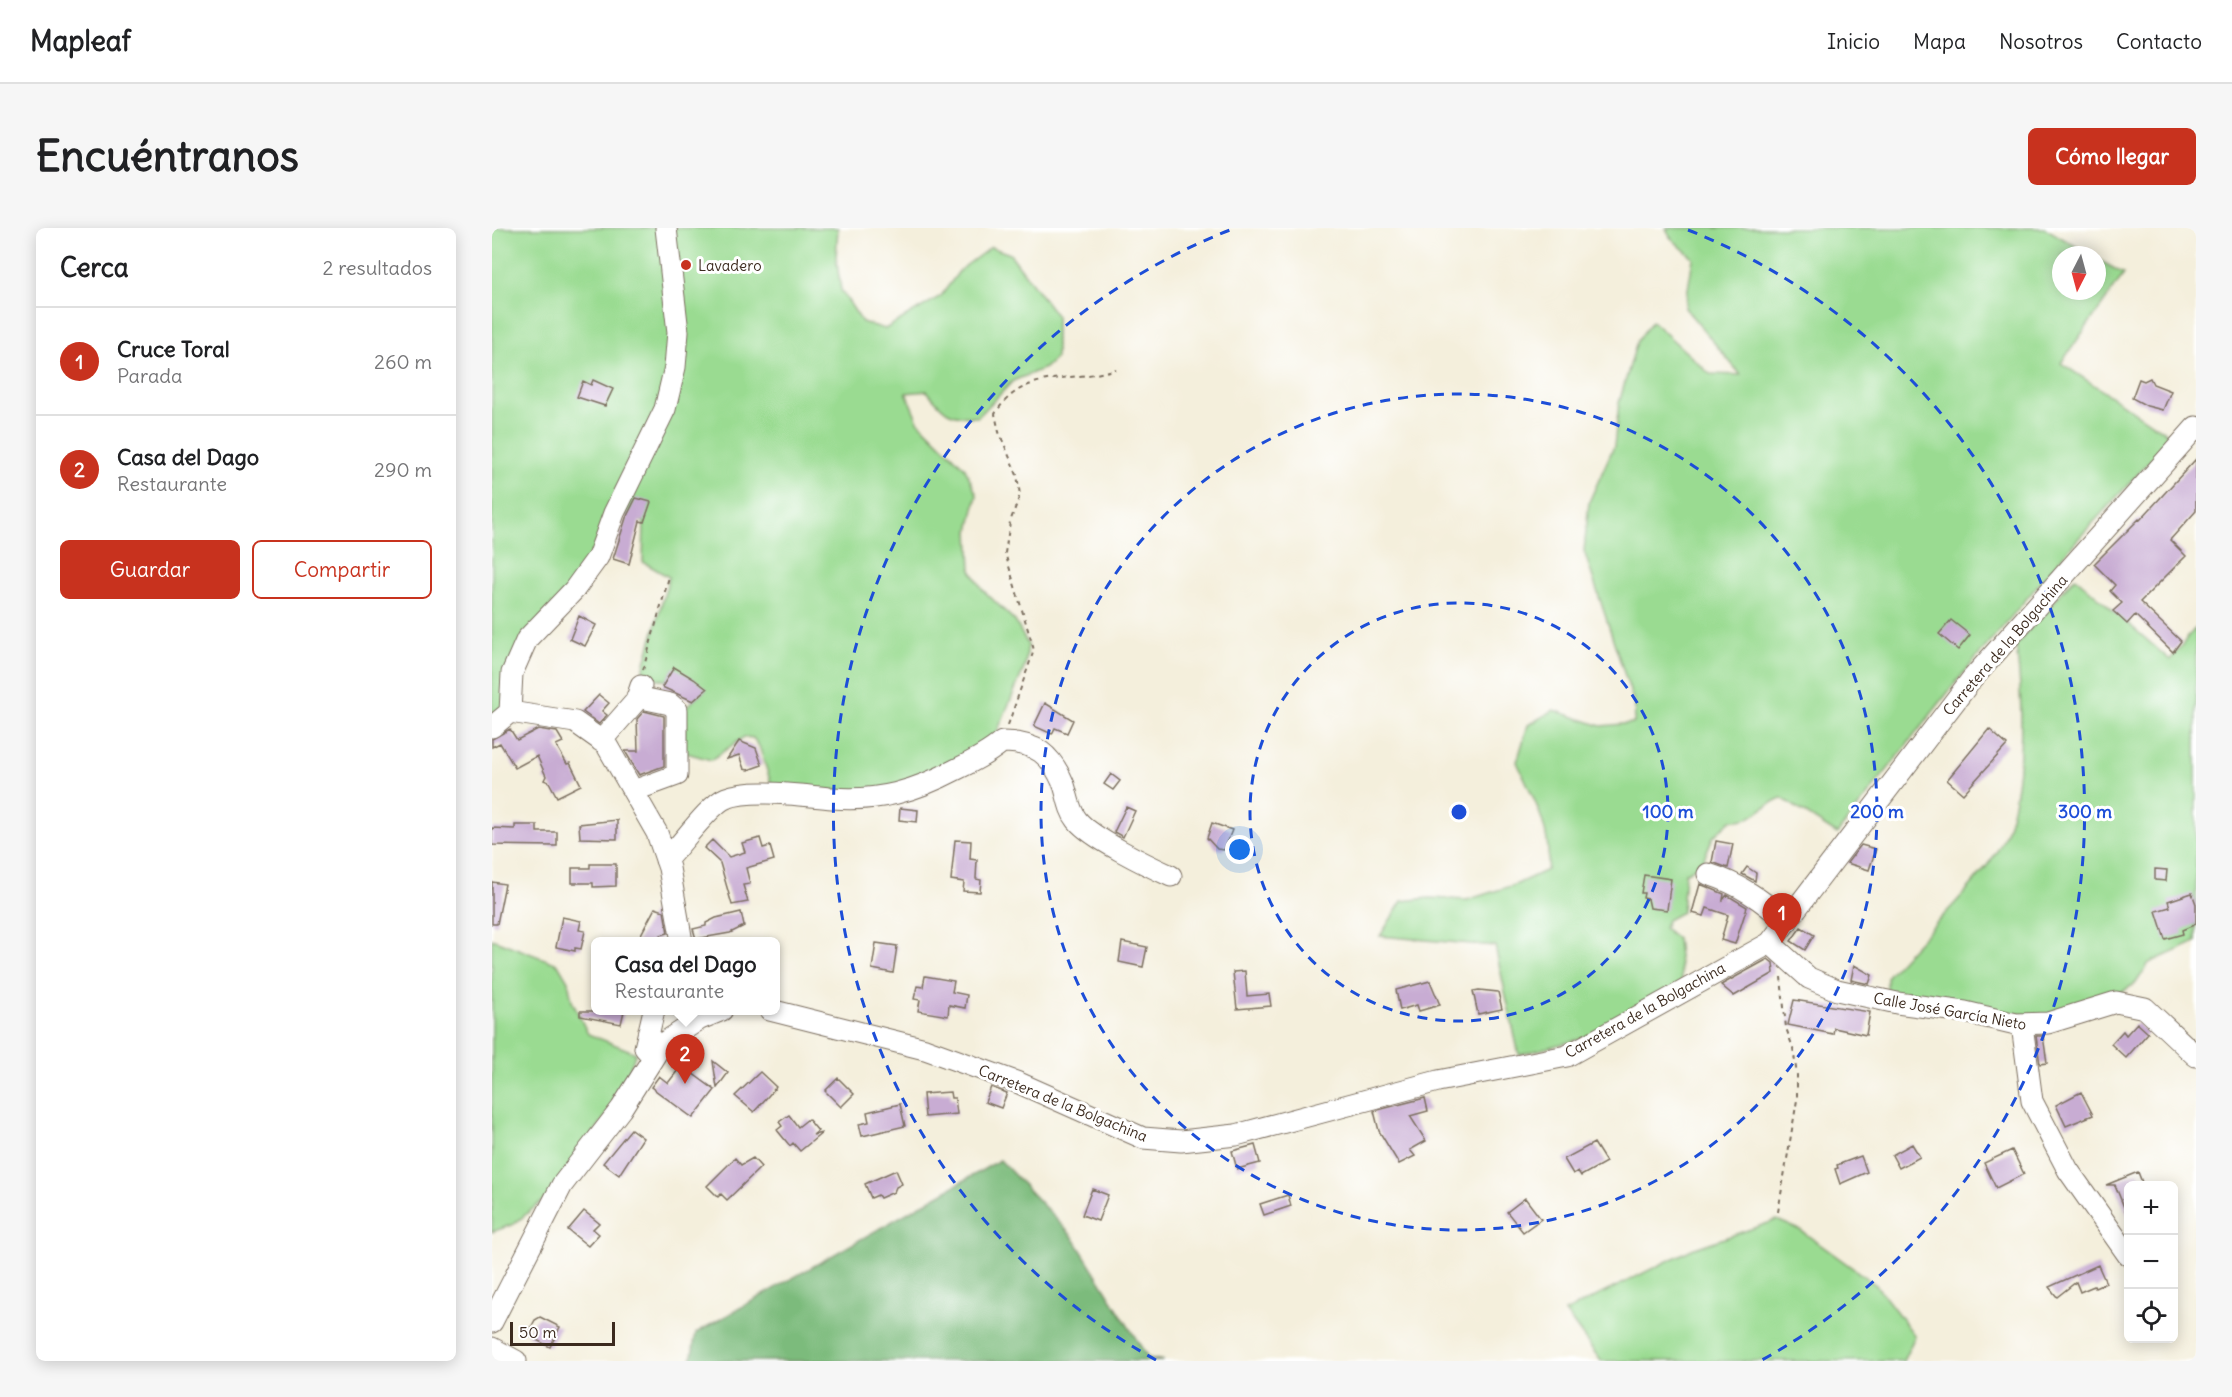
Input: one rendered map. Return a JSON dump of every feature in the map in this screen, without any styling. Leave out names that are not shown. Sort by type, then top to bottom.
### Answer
[{"type":"street","points":[[492,727],[510,712],[512,673],[527,639],[574,591],[598,557],[614,513],[665,410],[675,367],[678,332],[666,228]]},
{"type":"street","name":"Carretera de la Bolgachina","points":[[780,1013],[925,1049],[1019,1083],[1143,1138],[1181,1141],[1236,1135],[1438,1081],[1567,1056],[1777,949],[1787,922],[1972,679],[2196,427]]},
{"type":"street","points":[[602,741],[639,692],[670,704],[677,710],[677,775],[633,791]]},
{"type":"street","points":[[510,712],[574,722],[602,741],[657,833],[666,860],[680,937]]},
{"type":"street","points":[[666,860],[716,803],[728,797],[785,794],[855,799],[888,797],[935,780],[990,753],[1002,742],[1030,744],[1046,754],[1064,785],[1077,820],[1142,863],[1171,876]]},
{"type":"street","points":[[1708,874],[1728,880],[1756,895],[1787,922]]},
{"type":"street","name":"Calle José García Nieto","points":[[1777,949],[1809,978],[1837,990],[2022,1025],[2048,1023],[2116,1002],[2145,1008],[2196,1056]]},
{"type":"street","points":[[653,1015],[645,1048],[653,1057]]},
{"type":"street","points":[[492,1322],[562,1185],[621,1109],[662,1044],[700,1019],[711,1015]]},
{"type":"street","points":[[2022,1025],[2032,1101],[2068,1170],[2124,1249]]},
{"type":"street","points":[[492,1348],[516,1361]]},
{"type":"path","points":[[1002,742],[1034,650],[1005,553],[1010,522],[1020,495],[1017,475],[999,432],[995,414],[1010,393],[1029,385],[1043,380],[1116,369]]},
{"type":"path","points":[[639,692],[649,642],[669,577]]},
{"type":"path","points":[[1777,949],[1783,1003],[1797,1075],[1797,1100],[1778,1212]]},
{"type":"green space","points":[[492,228],[838,228],[836,257],[841,290],[862,322],[885,329],[941,296],[960,270],[991,247],[1010,254],[1056,315],[1056,358],[1045,368],[1013,381],[978,417],[954,415],[948,412],[927,391],[906,393],[918,421],[965,468],[977,495],[969,531],[971,570],[982,589],[1015,621],[1028,645],[1025,666],[992,744],[886,792],[773,789],[759,746],[753,738],[744,737],[711,760],[683,752],[684,709],[706,689],[674,668],[666,681],[642,674],[669,577],[643,562],[644,522],[622,514],[598,557],[527,639],[510,712],[492,727]]},
{"type":"green space","points":[[1666,228],[2045,228],[2076,246],[2052,246],[2052,300],[2106,300],[2061,363],[2172,437],[2067,551],[1957,681],[1837,834],[1782,798],[1753,816],[1731,820],[1713,837],[1702,863],[1685,873],[1682,912],[1667,920],[1664,928],[1677,939],[1682,983],[1588,1037],[1519,1055],[1495,946],[1380,936],[1402,901],[1429,898],[1467,900],[1517,884],[1547,870],[1545,829],[1517,762],[1528,725],[1554,710],[1601,726],[1634,723],[1635,706],[1584,551],[1589,502],[1614,446],[1619,403],[1637,341],[1652,321],[1710,374],[1741,375],[1685,308],[1693,258],[1670,237]]},
{"type":"green space","points":[[2106,264],[2124,274],[2106,299]]},
{"type":"green space","points":[[2075,577],[2170,660],[2196,627],[2196,942],[2149,963],[2136,983],[2116,996],[2046,1018],[1887,996],[1887,976],[1969,888],[1994,856],[2005,836],[2012,811],[2020,754],[2020,695],[2016,645]]},
{"type":"green space","points":[[492,939],[558,964],[568,981],[572,1001],[588,1034],[636,1053],[617,1101],[546,1198],[514,1224],[492,1232]]},
{"type":"green space","points":[[1000,1160],[1073,1237],[1148,1358],[1164,1361],[691,1361],[696,1333]]},
{"type":"green space","points":[[1777,1220],[1800,1230],[1876,1285],[1915,1336],[1903,1361],[1601,1361],[1565,1312],[1692,1249]]},
{"type":"building","points":[[2150,378],[2153,384],[2171,391],[2163,410],[2147,406],[2132,398],[2139,379],[2144,381]]},
{"type":"building","points":[[593,380],[613,389],[605,406],[577,397],[583,381],[591,385]]},
{"type":"building","points":[[2196,459],[2196,511],[2170,540],[2186,556],[2140,602],[2181,641],[2173,652],[2135,615],[2127,624],[2113,611],[2122,603],[2110,591],[2115,585],[2094,564],[2140,520]]},
{"type":"building","points":[[636,498],[651,502],[644,522],[640,521],[629,564],[613,559],[626,518]]},
{"type":"building","points":[[579,616],[596,625],[585,646],[570,639]]},
{"type":"building","points":[[1951,620],[1970,635],[1958,650],[1939,634]]},
{"type":"building","points":[[674,667],[707,689],[693,701],[662,687]]},
{"type":"building","points":[[599,695],[609,703],[602,711],[607,715],[599,724],[583,712]]},
{"type":"building","points":[[1045,703],[1073,720],[1067,733],[1055,728],[1052,734],[1034,726]]},
{"type":"building","points":[[644,711],[664,716],[664,766],[639,775],[625,751],[638,751],[637,719]]},
{"type":"building","points":[[510,729],[517,740],[538,729],[557,732],[563,742],[556,745],[567,764],[570,763],[581,785],[557,797],[549,782],[544,780],[546,776],[537,756],[515,768],[500,743],[492,747],[492,739]]},
{"type":"building","points":[[1989,729],[2007,745],[1963,794],[1947,780]]},
{"type":"building","points":[[739,741],[756,748],[762,765],[748,770],[744,769],[739,755],[727,759]]},
{"type":"building","points":[[1111,774],[1120,781],[1113,790],[1104,784]]},
{"type":"building","points":[[1126,807],[1135,811],[1123,837],[1114,832]]},
{"type":"building","points":[[900,808],[918,810],[917,822],[899,820]]},
{"type":"building","points":[[617,820],[617,839],[580,838],[579,824]]},
{"type":"building","points":[[1212,823],[1232,830],[1224,850],[1217,849],[1207,838]]},
{"type":"building","points":[[515,825],[537,825],[537,832],[557,832],[557,846],[492,845],[492,828],[515,829]]},
{"type":"building","points":[[760,838],[763,848],[770,846],[774,860],[746,868],[750,884],[743,885],[748,902],[732,905],[720,863],[704,848],[712,840],[729,857],[745,852],[742,843]]},
{"type":"building","points":[[955,840],[971,841],[970,859],[977,860],[976,879],[981,880],[980,892],[963,891],[964,882],[951,880]]},
{"type":"building","points":[[1716,841],[1733,844],[1728,868],[1712,862]]},
{"type":"building","points":[[1861,845],[1876,849],[1869,870],[1847,863]]},
{"type":"building","points":[[590,864],[616,864],[616,886],[593,887],[593,883],[572,883],[572,868],[590,868]]},
{"type":"building","points":[[1747,867],[1756,873],[1755,881],[1742,874]]},
{"type":"building","points":[[2155,869],[2167,870],[2166,881],[2155,880]]},
{"type":"building","points":[[1644,875],[1671,879],[1667,910],[1650,908],[1648,899],[1643,898],[1644,893],[1641,893]]},
{"type":"building","points":[[492,882],[505,884],[497,924],[492,924]]},
{"type":"building","points":[[1700,884],[1724,894],[1723,900],[1727,895],[1747,907],[1735,944],[1721,940],[1728,915],[1707,908],[1704,916],[1692,913]]},
{"type":"building","points":[[2192,893],[2196,904],[2196,924],[2182,930],[2183,934],[2165,939],[2156,911],[2170,907],[2168,901]]},
{"type":"building","points":[[655,908],[664,911],[668,933],[660,937],[640,937]]},
{"type":"building","points":[[741,912],[744,926],[730,933],[695,937],[693,929],[706,926],[706,923]]},
{"type":"building","points":[[562,917],[581,921],[579,930],[585,931],[581,949],[575,948],[575,951],[556,947]]},
{"type":"building","points":[[1801,927],[1814,935],[1805,950],[1791,941]]},
{"type":"building","points":[[1122,942],[1147,947],[1143,967],[1119,962]]},
{"type":"building","points":[[876,943],[897,946],[893,973],[872,969]]},
{"type":"building","points":[[1768,959],[1773,963],[1774,973],[1734,996],[1721,985]]},
{"type":"building","points":[[1854,965],[1872,975],[1869,984],[1851,980]]},
{"type":"building","points":[[1245,971],[1247,996],[1269,994],[1271,1006],[1237,1009],[1233,972]]},
{"type":"building","points":[[925,976],[954,981],[952,992],[967,995],[965,1008],[949,1005],[948,1016],[918,1011],[920,1000],[914,999],[917,986],[923,987]]},
{"type":"building","points":[[1430,981],[1440,1005],[1419,1011],[1417,1005],[1400,1010],[1396,990]]},
{"type":"building","points":[[1473,991],[1498,992],[1502,1009],[1478,1014]]},
{"type":"building","points":[[1794,1000],[1870,1012],[1866,1035],[1834,1028],[1833,1034],[1788,1025]]},
{"type":"building","points":[[580,1011],[591,1011],[591,1015],[623,1015],[621,1024],[580,1016]]},
{"type":"building","points":[[2137,1023],[2148,1033],[2126,1058],[2111,1044],[2123,1031],[2126,1035]]},
{"type":"building","points":[[2036,1036],[2043,1036],[2047,1063],[2040,1064]]},
{"type":"building","points":[[713,1061],[728,1073],[717,1088]]},
{"type":"building","points":[[685,1068],[715,1090],[693,1118],[651,1087],[659,1076],[668,1083],[678,1070],[682,1073]]},
{"type":"building","points":[[760,1072],[776,1087],[754,1112],[735,1096]]},
{"type":"building","points":[[838,1078],[854,1094],[841,1107],[825,1091]]},
{"type":"building","points":[[991,1087],[1007,1093],[1001,1108],[985,1102]]},
{"type":"building","points":[[950,1092],[951,1098],[955,1098],[957,1114],[925,1117],[923,1094]]},
{"type":"building","points":[[2081,1092],[2093,1115],[2066,1126],[2056,1105]]},
{"type":"building","points":[[1425,1098],[1428,1111],[1410,1116],[1426,1141],[1410,1150],[1415,1156],[1399,1164],[1379,1131],[1374,1111]]},
{"type":"building","points":[[900,1104],[905,1126],[862,1136],[859,1124],[869,1122],[867,1112]]},
{"type":"building","points":[[789,1115],[798,1127],[808,1119],[818,1131],[813,1135],[822,1133],[800,1151],[793,1143],[790,1146],[777,1130],[782,1126],[779,1122]]},
{"type":"building","points":[[631,1129],[643,1138],[619,1175],[603,1163]]},
{"type":"building","points":[[1594,1143],[1606,1162],[1581,1176],[1578,1171],[1573,1174],[1564,1159]]},
{"type":"building","points":[[1912,1144],[1920,1157],[1899,1168],[1892,1155]]},
{"type":"building","points":[[1255,1145],[1260,1163],[1237,1169],[1232,1151]]},
{"type":"building","points":[[2012,1150],[2024,1174],[1996,1188],[1984,1163]]},
{"type":"building","points":[[1861,1156],[1867,1172],[1840,1184],[1835,1169],[1838,1168],[1837,1165]]},
{"type":"building","points":[[735,1158],[741,1165],[753,1158],[761,1167],[727,1200],[721,1194],[718,1197],[707,1186]]},
{"type":"building","points":[[896,1170],[902,1184],[896,1187],[894,1192],[880,1198],[878,1195],[871,1198],[865,1184]]},
{"type":"building","points":[[2138,1172],[2141,1181],[2124,1181],[2124,1207],[2115,1185],[2106,1185]]},
{"type":"building","points":[[1092,1189],[1108,1195],[1098,1221],[1082,1215]]},
{"type":"building","points":[[1288,1195],[1291,1206],[1264,1215],[1260,1204]]},
{"type":"building","points":[[1525,1198],[1541,1219],[1523,1232],[1507,1212]]},
{"type":"building","points":[[584,1211],[599,1223],[593,1229],[599,1234],[588,1246],[568,1230]]},
{"type":"building","points":[[2098,1265],[2106,1283],[2095,1288],[2094,1286],[2080,1292],[2076,1282],[2057,1297],[2049,1287]]},
{"type":"building","points":[[540,1317],[560,1327],[550,1347],[527,1335],[535,1320]]},
{"type":"place","name":"Lavadero","points":[[686,265]]},
{"type":"place","name":"Cruce Toral","points":[[1782,943]]},
{"type":"place","name":"Casa del Dago","points":[[685,1084]]}]
